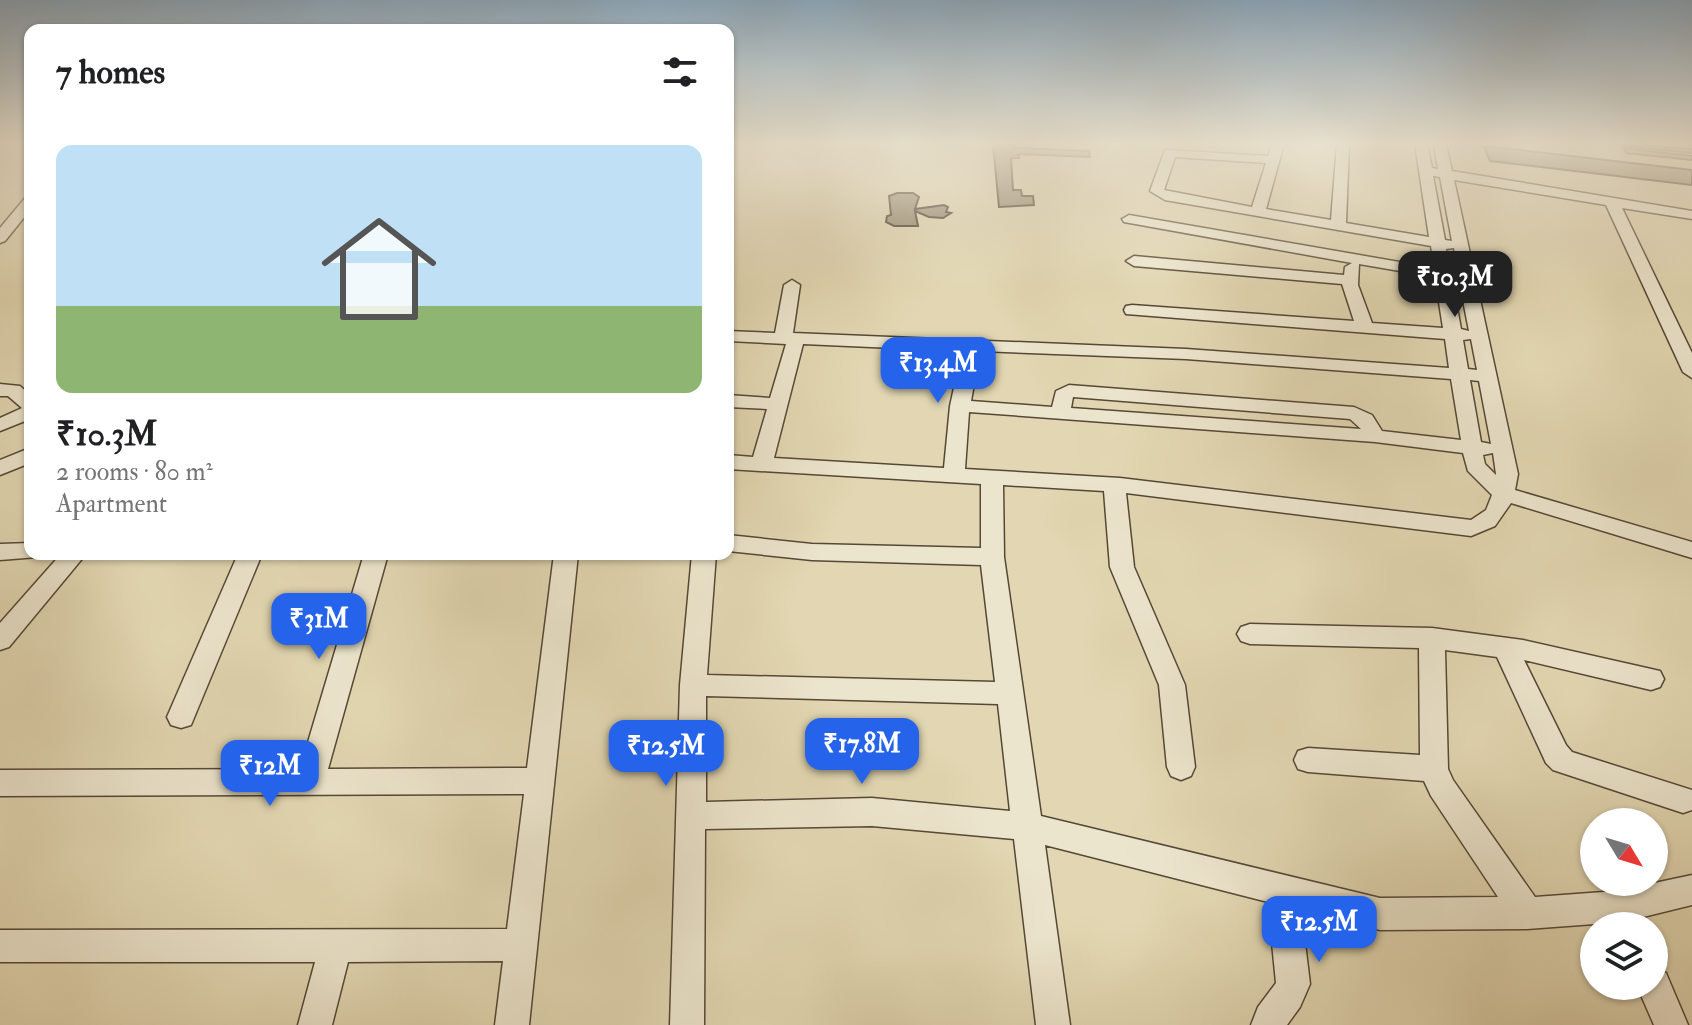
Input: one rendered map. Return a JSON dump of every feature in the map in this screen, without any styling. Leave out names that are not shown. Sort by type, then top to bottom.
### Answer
[{"type":"street","points":[[1158,192],[1165,196],[1461,247]]},
{"type":"street","points":[[1258,211],[1264,192]]},
{"type":"street","points":[[1338,226],[1340,192]]},
{"type":"street","points":[[1430,192],[1475,466],[1504,494],[1692,550]]},
{"type":"street","points":[[734,462],[1114,485],[1301,505],[1471,528],[1491,521],[1504,494],[1507,474],[1450,192]]},
{"type":"street","points":[[1552,192],[1692,215]]},
{"type":"street","points":[[1612,202],[1692,372]]},
{"type":"street","points":[[0,238],[24,208]]},
{"type":"street","points":[[1129,219],[1468,278]]},
{"type":"street","points":[[1355,258],[1350,280],[1361,319]]},
{"type":"street","points":[[1134,261],[1350,280]]},
{"type":"street","points":[[762,463],[778,404],[789,338],[792,285]]},
{"type":"street","points":[[1154,298],[1361,319],[1479,337]]},
{"type":"street","points":[[1132,310],[1361,319]]},
{"type":"street","points":[[1669,327],[1692,331]]},
{"type":"street","points":[[734,336],[1186,354],[1487,376]]},
{"type":"street","points":[[954,474],[960,406],[972,344]]},
{"type":"street","points":[[0,390],[13,390],[24,400]]},
{"type":"street","points":[[734,401],[778,404]]},
{"type":"street","points":[[960,406],[1375,436],[1503,451]]},
{"type":"street","points":[[0,425],[24,415]]},
{"type":"street","points":[[0,468],[24,458]]},
{"type":"street","points":[[992,476],[992,557],[1053,1025]]},
{"type":"street","points":[[1114,485],[1122,567],[1172,685],[1181,767]]},
{"type":"street","points":[[734,544],[826,553],[992,557]]},
{"type":"street","points":[[0,552],[24,551]]},
{"type":"street","points":[[0,640],[69,560]]},
{"type":"street","points":[[181,717],[247,560]]},
{"type":"street","points":[[310,782],[374,560]]},
{"type":"street","points":[[512,1025],[565,560]]},
{"type":"street","points":[[687,1025],[693,685],[703,560]]},
{"type":"street","points":[[1250,634],[1432,638],[1505,647],[1651,679]]},
{"type":"street","points":[[1432,638],[1434,769],[1441,787],[1527,913]]},
{"type":"street","points":[[1505,647],[1556,754],[1563,761],[1683,800]]},
{"type":"street","points":[[693,685],[1008,693]]},
{"type":"street","points":[[1308,760],[1434,769]]},
{"type":"street","points":[[0,783],[540,781]]},
{"type":"street","points":[[693,816],[872,812],[1028,827],[1380,914],[1580,915]]},
{"type":"street","points":[[1633,912],[1692,890]]},
{"type":"street","points":[[1268,1025],[1271,1016],[1291,992],[1293,984],[1283,891]]},
{"type":"street","points":[[0,946],[521,945]]},
{"type":"street","points":[[315,1025],[336,946]]},
{"type":"street","points":[[1660,1000],[1671,1025]]},
{"type":"building","points":[[998,192],[1021,192],[1022,196],[1033,196],[1034,205],[999,207]]},
{"type":"building","points":[[913,193],[919,197],[915,209],[944,205],[948,207],[946,212],[951,213],[943,218],[929,217],[915,211],[918,226],[894,226],[886,222],[887,216],[891,215],[889,196]]}]
